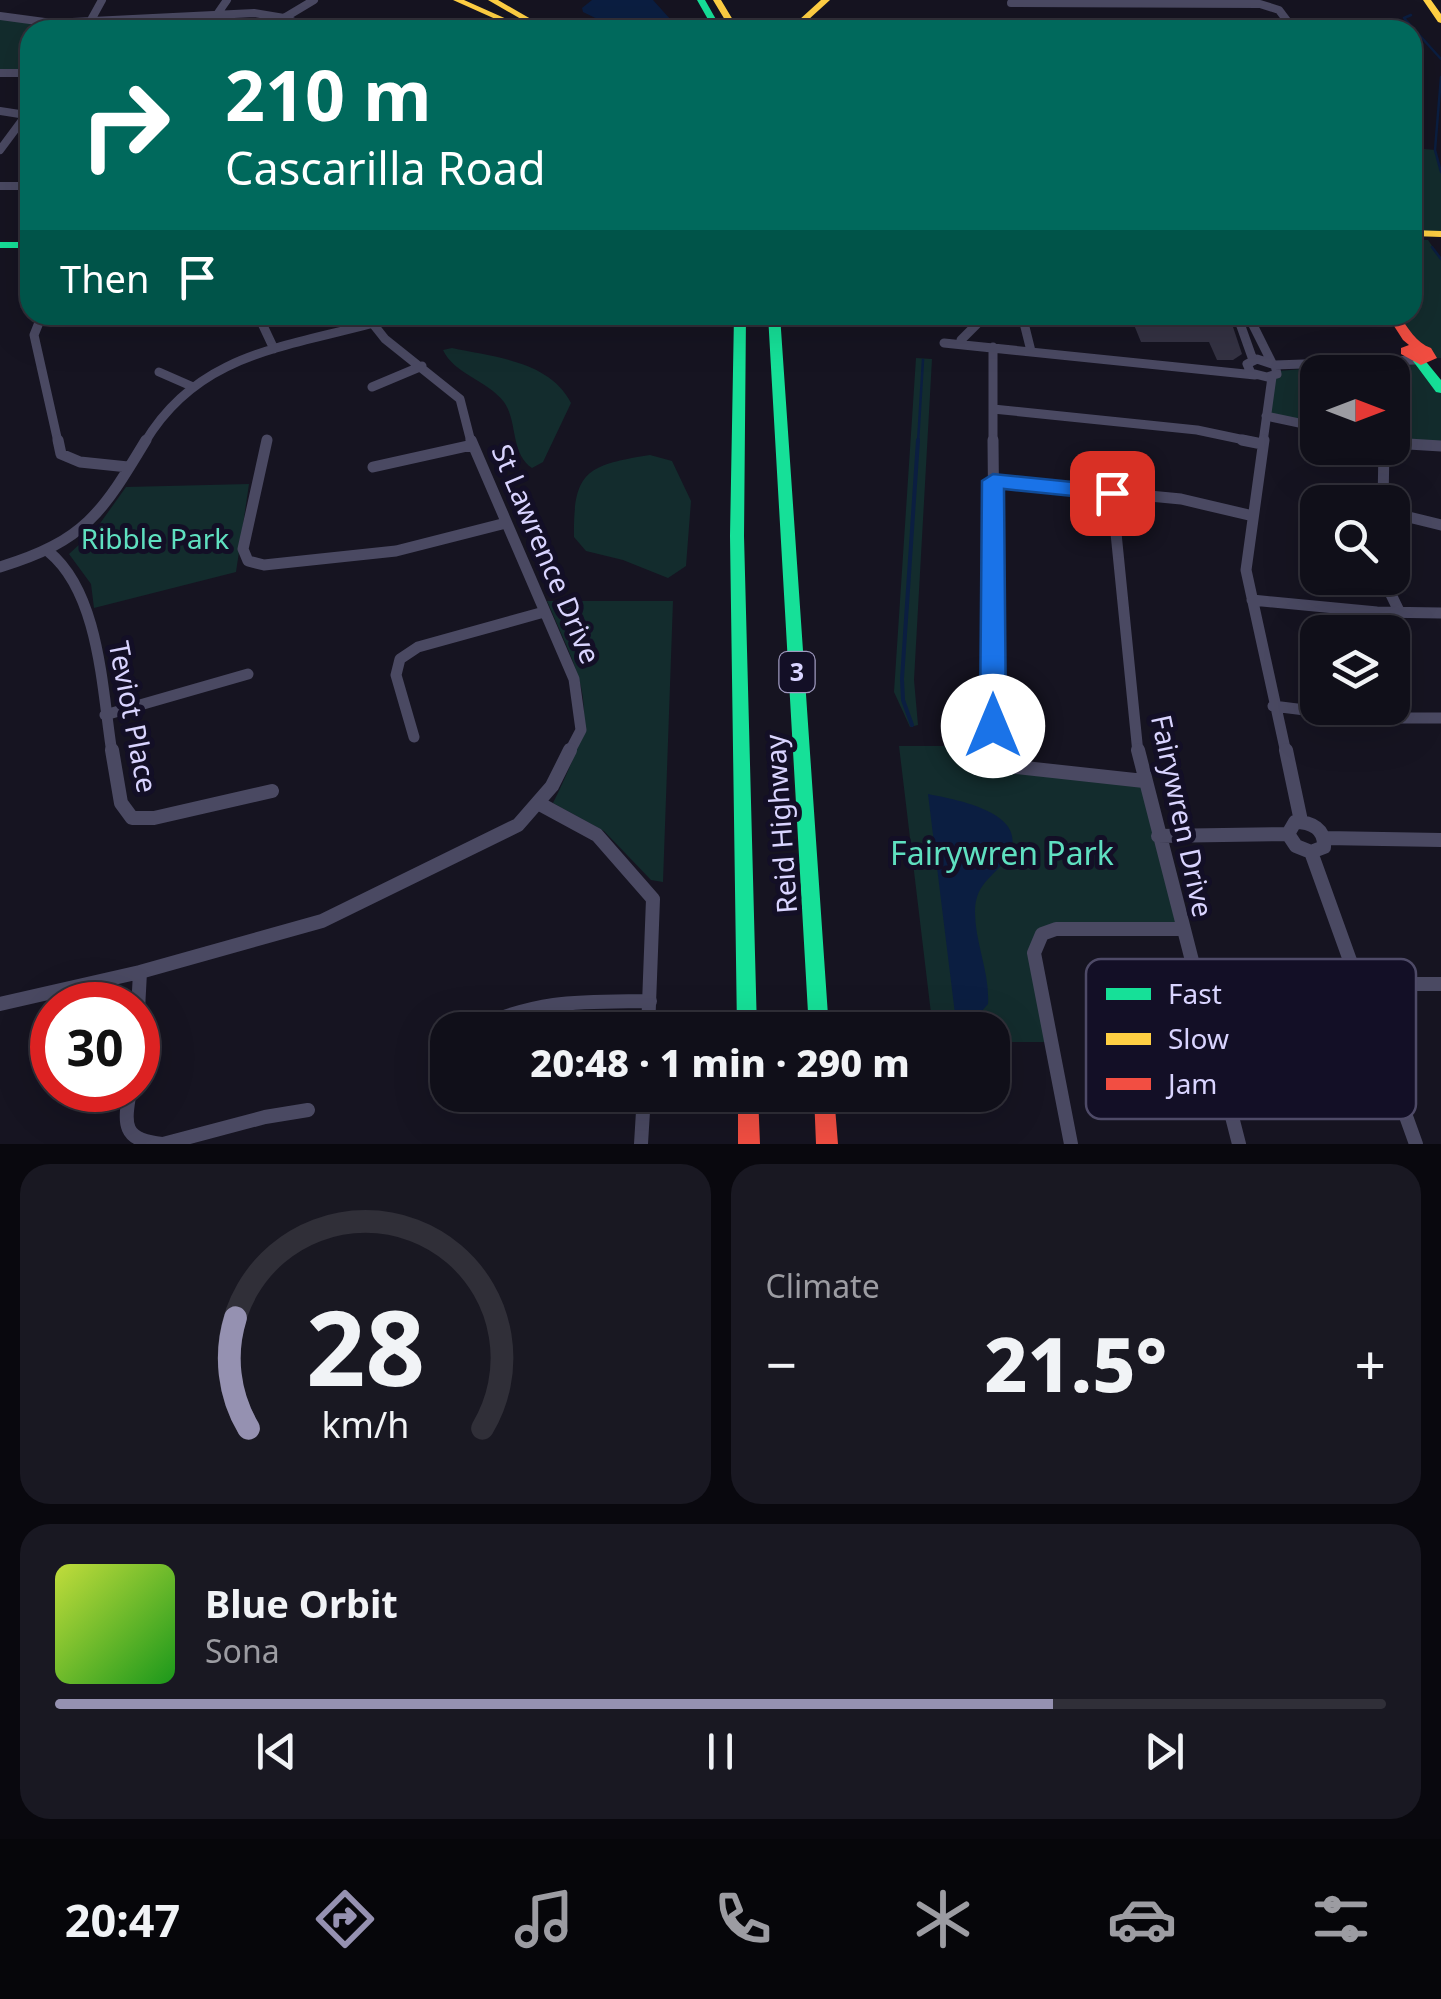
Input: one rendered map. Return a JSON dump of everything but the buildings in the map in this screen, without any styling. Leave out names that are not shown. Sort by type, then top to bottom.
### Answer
[{"type":"main road","points":[[457,0],[504,20]]},
{"type":"main road","points":[[492,0],[528,20]]},
{"type":"main road","points":[[803,20],[826,0]]},
{"type":"main road","points":[[1427,0],[1441,20]]},
{"type":"main road","points":[[0,237],[15,244]]},
{"type":"main road","name":"Reid Highway","points":[[738,325],[747,1012]]},
{"type":"main road","name":"Reid Highway","points":[[775,325],[819,1012]]},
{"type":"main road","points":[[1398,325],[1416,359]]},
{"type":"main road","points":[[749,1112],[750,1144]]},
{"type":"main road","points":[[825,1112],[826,1144]]},
{"type":"street","points":[[91,20],[102,0]]},
{"type":"street","points":[[218,13],[227,0]]},
{"type":"street","points":[[284,18],[314,0]]},
{"type":"street","points":[[1011,4],[1270,2]]},
{"type":"street","points":[[91,20],[218,13],[289,20]]},
{"type":"street","points":[[0,16],[36,20]]},
{"type":"street","points":[[0,150],[20,123]]},
{"type":"street","points":[[38,325],[34,335],[61,454],[80,462],[128,467]]},
{"type":"street","points":[[263,325],[274,350]]},
{"type":"street","points":[[0,568],[50,552],[99,513],[164,410],[192,386],[274,350],[352,325]]},
{"type":"street","name":"St Lawrence Drive","points":[[0,1004],[140,972],[322,921],[518,826],[552,786],[581,730],[574,679],[472,445],[460,399],[374,325]]},
{"type":"street","points":[[962,345],[976,325]]},
{"type":"street","points":[[1024,325],[1031,351]]},
{"type":"street","points":[[1240,325],[1250,362],[1268,396]]},
{"type":"street","points":[[1253,325],[1274,369],[1246,570],[1301,821]]},
{"type":"street","points":[[944,343],[1257,375],[1274,369],[1416,359]]},
{"type":"street","points":[[994,348],[993,726],[999,760],[1016,767],[1144,781]]},
{"type":"street","points":[[1225,369],[1250,362],[1274,369]]},
{"type":"street","points":[[372,386],[422,366]]},
{"type":"street","points":[[160,372],[192,386]]},
{"type":"street","points":[[993,409],[1197,430],[1262,444]]},
{"type":"street","points":[[1266,416],[1300,423]]},
{"type":"street","points":[[267,439],[243,549],[248,561],[264,564],[377,555],[506,522]]},
{"type":"street","points":[[1410,444],[1441,446]]},
{"type":"street","points":[[373,467],[472,445]]},
{"type":"street","points":[[993,481],[1181,499],[1253,516]]},
{"type":"street","name":"Fairywren Drive","points":[[1112,493],[1144,781],[1189,959]]},
{"type":"street","points":[[1410,518],[1441,524]]},
{"type":"street","name":"Teviot Place","points":[[50,552],[61,562],[87,607],[121,802],[132,818],[154,818],[272,790]]},
{"type":"street","points":[[1391,595],[1400,613]]},
{"type":"street","points":[[1252,600],[1441,613]]},
{"type":"street","points":[[414,737],[396,675],[400,659],[418,647],[544,612]]},
{"type":"street","points":[[106,715],[248,674]]},
{"type":"street","points":[[1273,706],[1369,718],[1441,718]]},
{"type":"street","points":[[538,803],[597,835],[652,900],[649,1012]]},
{"type":"street","points":[[1291,824],[1313,824],[1325,838],[1324,847],[1311,852],[1296,846],[1288,834],[1291,824]]},
{"type":"street","points":[[1158,836],[1288,834]]},
{"type":"street","points":[[1325,838],[1441,840]]},
{"type":"street","points":[[1311,852],[1350,959]]},
{"type":"street","points":[[1070,1144],[1034,953],[1042,934],[1056,929],[1181,929]]},
{"type":"street","points":[[139,982],[140,972]]},
{"type":"street","points":[[514,1012],[554,1002],[650,1001]]},
{"type":"street","points":[[126,1112],[130,1134],[140,1142],[163,1144],[265,1116],[308,1110]]},
{"type":"street","points":[[641,1144],[643,1112]]},
{"type":"street","name":"Fairywren Drive","points":[[1232,1119],[1239,1144]]},
{"type":"street","points":[[1407,1119],[1416,1144]]},
{"type":"green space","points":[[0,19],[106,20],[20,20],[20,70],[0,71]]},
{"type":"green space","points":[[1422,149],[1435,150],[1441,172],[1441,234],[1422,233]]},
{"type":"green space","points":[[1422,240],[1428,240],[1441,259],[1441,358],[1431,358],[1402,325],[1422,325]]},
{"type":"green space","points":[[452,348],[519,363],[562,389],[571,403],[543,462],[532,468],[525,462],[504,402],[448,358],[443,350]]},
{"type":"green space","points":[[916,358],[932,359],[914,680],[918,725],[910,727],[894,692]]},
{"type":"green space","points":[[1410,360],[1415,360],[1441,389],[1441,446],[1410,444]]},
{"type":"green space","points":[[1300,369],[1300,423],[1266,416],[1267,396],[1278,371]]},
{"type":"green space","points":[[650,455],[672,461],[691,501],[686,566],[668,578],[623,560],[586,551],[574,537],[577,498],[588,475],[611,463]]},
{"type":"green space","name":"Ribble Park","points":[[249,484],[236,572],[94,608],[91,584],[69,554],[96,529],[126,487]]},
{"type":"green space","points":[[547,601],[673,601],[663,882],[651,880],[604,831],[553,803],[578,744],[583,701],[580,681]]},
{"type":"green space","name":"Fairywren Park","points":[[899,746],[994,746],[999,760],[1144,781],[1181,929],[1056,929],[1034,953],[1050,1042],[1010,1042],[1010,1012],[931,1012]]},
{"type":"water","points":[[592,0],[653,0],[671,20],[599,20],[582,8]]},
{"type":"water","points":[[928,794],[986,810],[1009,828],[1013,840],[1009,854],[983,885],[976,901],[988,1004],[981,1012],[955,1012]]},
{"type":"waterway","points":[[1406,20],[1411,15]]},
{"type":"waterway","points":[[1422,38],[1441,59]]},
{"type":"waterway","points":[[1441,77],[1435,150],[1441,172]]},
{"type":"waterway","points":[[1432,247],[1441,259]]},
{"type":"waterway","points":[[918,442],[923,360]]},
{"type":"waterway","points":[[912,725],[903,700],[902,679],[918,440]]},
{"type":"traffic: fast","points":[[701,0],[712,20]]},
{"type":"traffic: fast","points":[[0,245],[20,245]]},
{"type":"traffic: fast","points":[[740,325],[737,536],[747,1012]]},
{"type":"traffic: fast","points":[[775,325],[818,1012]]},
{"type":"traffic: fast","points":[[1419,361],[1441,389]]},
{"type":"traffic: slow","points":[[457,0],[504,20]]},
{"type":"traffic: slow","points":[[492,0],[528,20]]},
{"type":"traffic: slow","points":[[717,0],[729,20]]},
{"type":"traffic: slow","points":[[803,20],[826,0]]},
{"type":"traffic: slow","points":[[1427,0],[1441,20]]},
{"type":"traffic: slow","points":[[1422,233],[1441,234]]},
{"type":"traffic: jam","points":[[1399,325],[1419,347]]},
{"type":"traffic: jam","points":[[1415,347],[1427,351],[1431,358],[1421,361],[1405,351],[1415,347]]},
{"type":"traffic: jam","points":[[748,1112],[749,1144]]},
{"type":"traffic: jam","points":[[825,1112],[827,1144]]},
{"type":"route","points":[[993,726],[993,481],[1112,493]]}]
